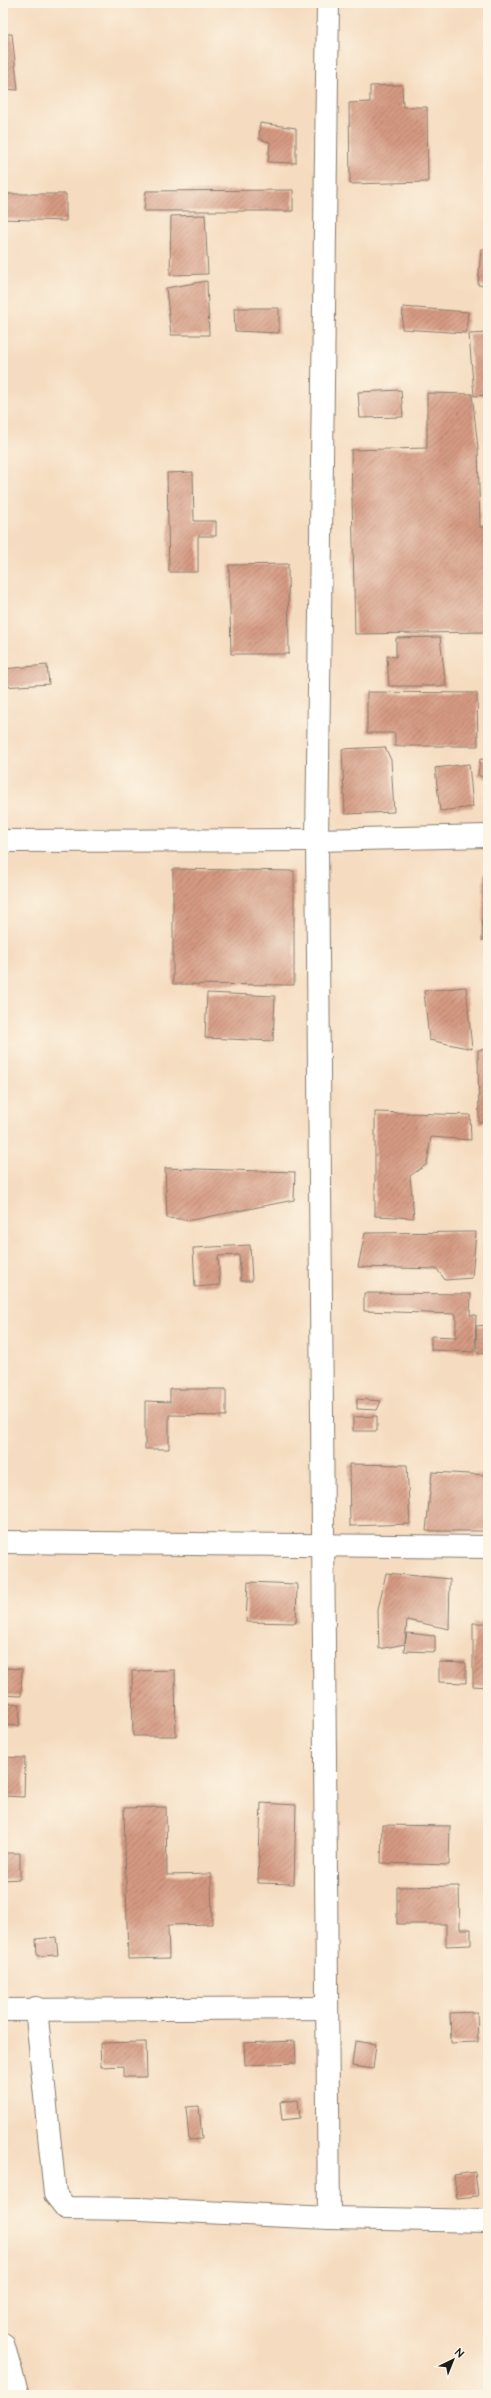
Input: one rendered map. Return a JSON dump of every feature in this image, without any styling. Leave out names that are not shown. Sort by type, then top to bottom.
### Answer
[{"type":"street","points":[[328,3],[317,840],[329,2218]]},
{"type":"street","points":[[3,841],[317,840],[488,836]]},
{"type":"street","points":[[3,1542],[488,1547]]},
{"type":"street","points":[[3,2010],[36,2008],[327,2008]]},
{"type":"street","points":[[36,2008],[55,2194],[66,2208],[140,2209],[329,2218],[488,2221]]},
{"type":"street","points":[[3,2344],[18,2395]]},
{"type":"building","points":[[3,34],[12,34],[18,90],[3,89]]},
{"type":"building","points":[[402,85],[403,107],[427,107],[428,182],[350,184],[349,103],[370,102],[370,86]]},
{"type":"building","points":[[260,123],[296,128],[296,163],[268,162],[270,142],[259,139]]},
{"type":"building","points":[[293,190],[293,211],[144,211],[146,191]]},
{"type":"building","points":[[3,194],[66,194],[66,221],[3,219]]},
{"type":"building","points":[[205,215],[208,274],[170,275],[171,216]]},
{"type":"building","points":[[481,249],[488,249],[488,286],[478,285]]},
{"type":"building","points":[[207,281],[209,335],[171,335],[166,288]]},
{"type":"building","points":[[403,307],[468,312],[466,333],[402,329]]},
{"type":"building","points":[[234,308],[279,308],[279,333],[235,331]]},
{"type":"building","points":[[488,333],[488,395],[474,396],[469,334]]},
{"type":"building","points":[[401,390],[403,417],[360,418],[358,392]]},
{"type":"building","points":[[427,393],[472,394],[478,448],[480,527],[488,527],[488,632],[355,634],[351,450],[427,448]]},
{"type":"building","points":[[193,472],[194,521],[216,521],[216,536],[198,536],[198,572],[169,572],[167,473]]},
{"type":"building","points":[[288,564],[289,654],[231,654],[229,565]]},
{"type":"building","points":[[440,637],[446,686],[389,686],[387,656],[396,657],[396,638]]},
{"type":"building","points":[[47,665],[49,684],[3,687],[3,669]]},
{"type":"building","points":[[367,692],[477,693],[478,746],[395,746],[395,733],[367,733]]},
{"type":"building","points":[[385,747],[391,760],[394,812],[345,814],[342,749]]},
{"type":"building","points":[[480,759],[488,760],[488,779],[478,775]]},
{"type":"building","points":[[469,764],[473,807],[440,811],[435,768]]},
{"type":"building","points":[[173,869],[294,871],[294,985],[173,984]]},
{"type":"building","points":[[484,872],[488,872],[488,937],[482,941]]},
{"type":"building","points":[[466,987],[472,1049],[429,1040],[424,991]]},
{"type":"building","points":[[207,993],[275,996],[273,1041],[205,1038]]},
{"type":"building","points":[[488,1049],[488,1122],[479,1123],[478,1050]]},
{"type":"building","points":[[375,1112],[470,1115],[471,1140],[431,1137],[427,1164],[410,1176],[414,1218],[375,1216]]},
{"type":"building","points":[[165,1168],[295,1172],[294,1200],[192,1220],[167,1218]]},
{"type":"building","points":[[476,1232],[472,1278],[445,1280],[437,1269],[358,1267],[365,1233]]},
{"type":"building","points":[[250,1245],[252,1281],[241,1281],[239,1255],[218,1256],[220,1285],[195,1287],[193,1248]]},
{"type":"building","points":[[364,1293],[471,1294],[470,1315],[476,1315],[475,1352],[431,1350],[431,1336],[456,1337],[456,1314],[364,1311]]},
{"type":"building","points":[[488,1325],[488,1353],[477,1353],[476,1326]]},
{"type":"building","points":[[170,1389],[226,1389],[226,1416],[169,1415],[169,1449],[145,1449],[145,1401],[170,1402]]},
{"type":"building","points":[[357,1399],[381,1401],[377,1410],[357,1409]]},
{"type":"building","points":[[377,1416],[377,1431],[353,1431],[353,1417]]},
{"type":"building","points":[[349,1464],[407,1465],[410,1524],[350,1526]]},
{"type":"building","points":[[432,1472],[488,1475],[488,1531],[426,1531]]},
{"type":"building","points":[[386,1573],[450,1579],[449,1629],[407,1620],[405,1643],[407,1633],[435,1636],[435,1652],[404,1651],[405,1644],[379,1649],[378,1610]]},
{"type":"building","points":[[248,1582],[297,1584],[296,1623],[246,1622]]},
{"type":"building","points":[[473,1623],[488,1623],[488,1687],[473,1686]]},
{"type":"building","points":[[439,1662],[466,1663],[466,1683],[439,1682]]},
{"type":"building","points":[[3,1668],[22,1669],[21,1696],[3,1695]]},
{"type":"building","points":[[175,1670],[176,1736],[133,1736],[132,1671]]},
{"type":"building","points":[[3,1703],[20,1704],[19,1726],[3,1725]]},
{"type":"building","points":[[3,1757],[25,1758],[24,1797],[3,1796]]},
{"type":"building","points":[[261,1803],[296,1805],[294,1884],[258,1883]]},
{"type":"building","points":[[166,1807],[167,1875],[211,1874],[212,1924],[168,1925],[169,1958],[128,1959],[124,1808]]},
{"type":"building","points":[[382,1825],[450,1826],[449,1865],[381,1863]]},
{"type":"building","points":[[3,1853],[20,1853],[20,1879],[3,1880]]},
{"type":"building","points":[[459,1886],[460,1929],[471,1929],[471,1945],[446,1946],[446,1924],[397,1924],[397,1887]]},
{"type":"building","points":[[56,1937],[58,1955],[37,1956],[36,1939]]},
{"type":"building","points":[[477,2012],[478,2042],[451,2043],[450,2013]]},
{"type":"building","points":[[295,2041],[296,2063],[245,2065],[244,2043]]},
{"type":"building","points":[[355,2041],[376,2044],[373,2069],[352,2066]]},
{"type":"building","points":[[146,2042],[147,2077],[124,2077],[124,2066],[101,2067],[100,2043]]},
{"type":"building","points":[[298,2100],[300,2118],[282,2120],[280,2102]]},
{"type":"building","points":[[199,2106],[202,2139],[189,2140],[186,2107]]},
{"type":"building","points":[[475,2172],[478,2196],[457,2198],[454,2175]]}]
